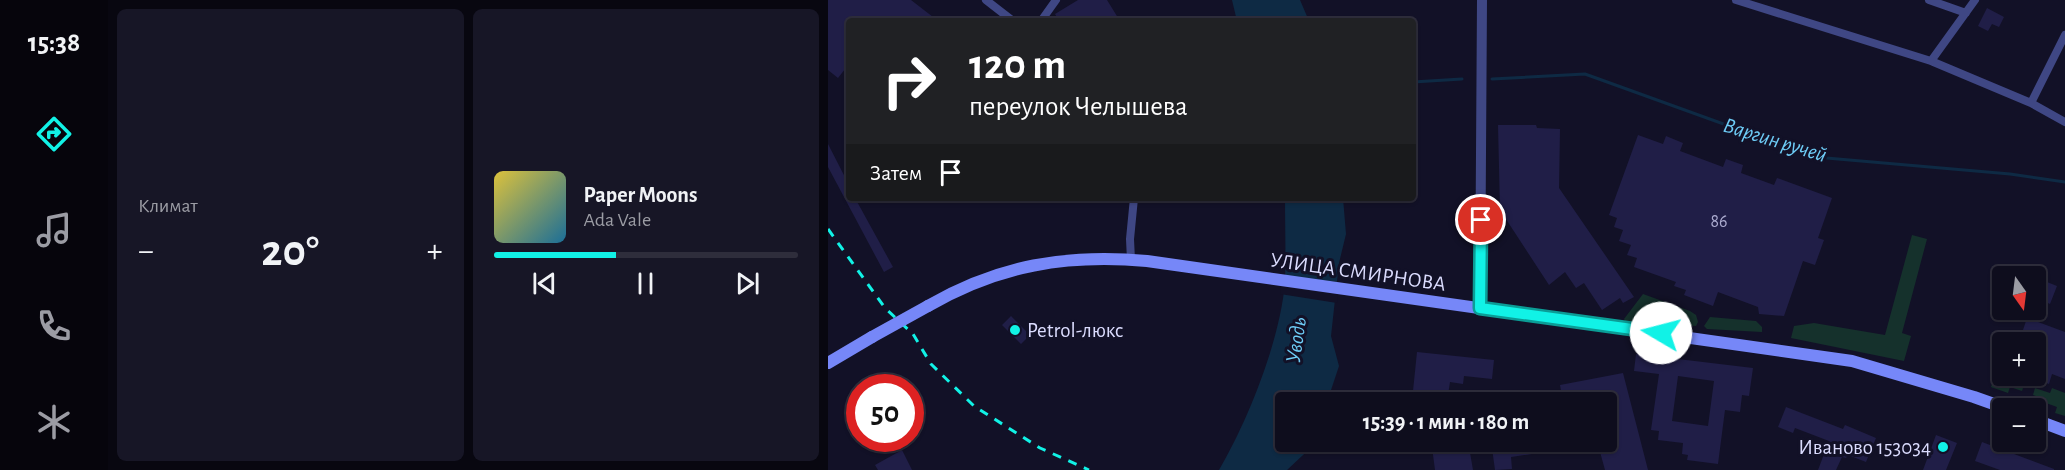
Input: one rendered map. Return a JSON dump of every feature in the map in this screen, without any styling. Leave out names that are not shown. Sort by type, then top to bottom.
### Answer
[{"type":"main road","name":"УЛИЦА СМИРНОВА","points":[[828,363],[960,289],[1016,268],[1074,260],[1131,260],[1852,362],[1992,403]]},
{"type":"main road","points":[[2046,424],[2065,431]]},
{"type":"street","points":[[986,0],[1009,18]]},
{"type":"street","points":[[1043,18],[1056,0]]},
{"type":"street","points":[[1480,308],[1482,0]]},
{"type":"street","points":[[1736,0],[1931,61],[2031,103],[2065,122]]},
{"type":"street","points":[[1929,0],[1966,13]]},
{"type":"street","points":[[1931,61],[1975,0]]},
{"type":"street","points":[[2031,103],[2065,35]]},
{"type":"street","points":[[1131,260],[1130,238],[1134,201]]},
{"type":"green space","points":[[1912,235],[1927,239],[1902,333],[1911,336],[1904,361],[1791,338],[1794,326],[1814,323],[1885,335]]},
{"type":"green space","points":[[1643,294],[1690,311],[1696,315],[1698,322],[1696,326],[1625,321],[1624,319]]},
{"type":"green space","points":[[1710,317],[1756,321],[1762,327],[1762,332],[1707,329],[1704,326]]},
{"type":"green space","points":[[1992,384],[1992,386],[2024,386],[2022,391],[2010,387],[2008,393],[1991,387]]},
{"type":"green space","points":[[2035,388],[2050,393],[2052,388],[2065,393],[2065,416],[2055,413],[2057,407],[2046,403],[2046,398],[2033,395]]},
{"type":"water","points":[[1232,0],[1300,0],[1308,18],[1236,18]]},
{"type":"water","name":"Уводь","points":[[1285,201],[1343,201],[1346,234],[1339,263],[1331,336],[1339,366],[1330,392],[1275,392],[1275,452],[1306,452],[1287,470],[1219,470],[1252,404],[1270,353],[1285,281]]},
{"type":"pier","points":[[1282,276],[1339,282],[1337,303],[1280,294]]},
{"type":"building","points":[[828,0],[911,0],[933,17],[846,18],[846,68],[838,78],[828,70]]},
{"type":"building","points":[[1078,0],[1107,0],[1118,18],[1057,18],[1055,14]]},
{"type":"building","points":[[1987,8],[2004,17],[1999,27],[1992,24],[1988,31],[1978,26]]},
{"type":"building","points":[[1498,125],[1536,125],[1537,128],[1560,129],[1559,188],[1634,297],[1623,303],[1620,298],[1602,310],[1584,283],[1576,288],[1565,272],[1549,285],[1500,210]]},
{"type":"building","points":[[1638,135],[1663,144],[1666,136],[1683,143],[1680,151],[1723,167],[1726,159],[1743,165],[1741,173],[1774,185],[1777,178],[1832,198],[1818,238],[1824,240],[1815,265],[1803,261],[1784,316],[1759,314],[1758,307],[1718,292],[1713,306],[1684,295],[1686,290],[1674,286],[1676,282],[1634,267],[1637,258],[1627,255],[1631,245],[1619,241],[1623,230],[1614,227],[1617,218],[1609,215]]},
{"type":"building","points":[[828,144],[846,179],[846,201],[828,167]]},
{"type":"building","points":[[846,201],[857,201],[893,267],[884,272]]},
{"type":"building","points":[[2047,282],[2057,286],[2050,304],[2046,302]]},
{"type":"building","points":[[1011,316],[1030,335],[1021,344],[1002,325]]},
{"type":"building","points":[[2026,320],[2032,320],[2065,332],[2065,379],[2052,374],[2049,384],[2046,383],[2046,332],[2022,332]]},
{"type":"building","points":[[1417,352],[1494,360],[1492,379],[1464,376],[1463,384],[1450,382],[1448,392],[1413,391]]},
{"type":"building","points":[[1636,354],[1753,368],[1749,396],[1742,395],[1740,412],[1725,410],[1718,464],[1687,460],[1688,455],[1682,454],[1683,443],[1658,440],[1659,431],[1651,430],[1659,374],[1634,371]],"holes":[[[1678,376],[1714,381],[1708,426],[1672,421]]]},
{"type":"building","points":[[1623,373],[1648,470],[1605,470],[1600,452],[1617,452],[1617,392],[1561,392],[1560,385]]},
{"type":"building","points":[[1786,407],[1843,429],[1845,425],[1876,438],[1866,462],[1848,455],[1846,458],[1842,457],[1836,470],[1818,470],[1829,441],[1795,428],[1793,433],[1778,427]]},
{"type":"building","points":[[1936,435],[1957,443],[1946,470],[1923,470]]},
{"type":"building","points":[[1982,442],[1992,446],[1992,452],[2009,452],[2054,470],[2000,470],[1975,461]]},
{"type":"building","points":[[898,452],[903,452],[912,470],[878,470],[875,465]]},
{"type":"building","points":[[1433,452],[1470,452],[1473,470],[1435,470]]},
{"type":"building","points":[[1493,452],[1532,452],[1532,454],[1511,457],[1512,469],[1495,470]]},
{"type":"waterway","name":"Варгин ручей","points":[[1492,79],[1585,74],[1815,157],[2010,174],[2065,182]]},
{"type":"waterway","name":"Варгин ручей","points":[[1416,82],[1462,79]]},
{"type":"railway","points":[[828,229],[885,308],[913,334],[931,364],[974,406],[1040,448],[1089,470]]},
{"type":"place","name":"Petrol-люкс","points":[[1015,330]]},
{"type":"place","name":"Иваново 153034","points":[[1943,447]]},
{"type":"route","points":[[1481,220],[1480,308],[1661,333]]}]
